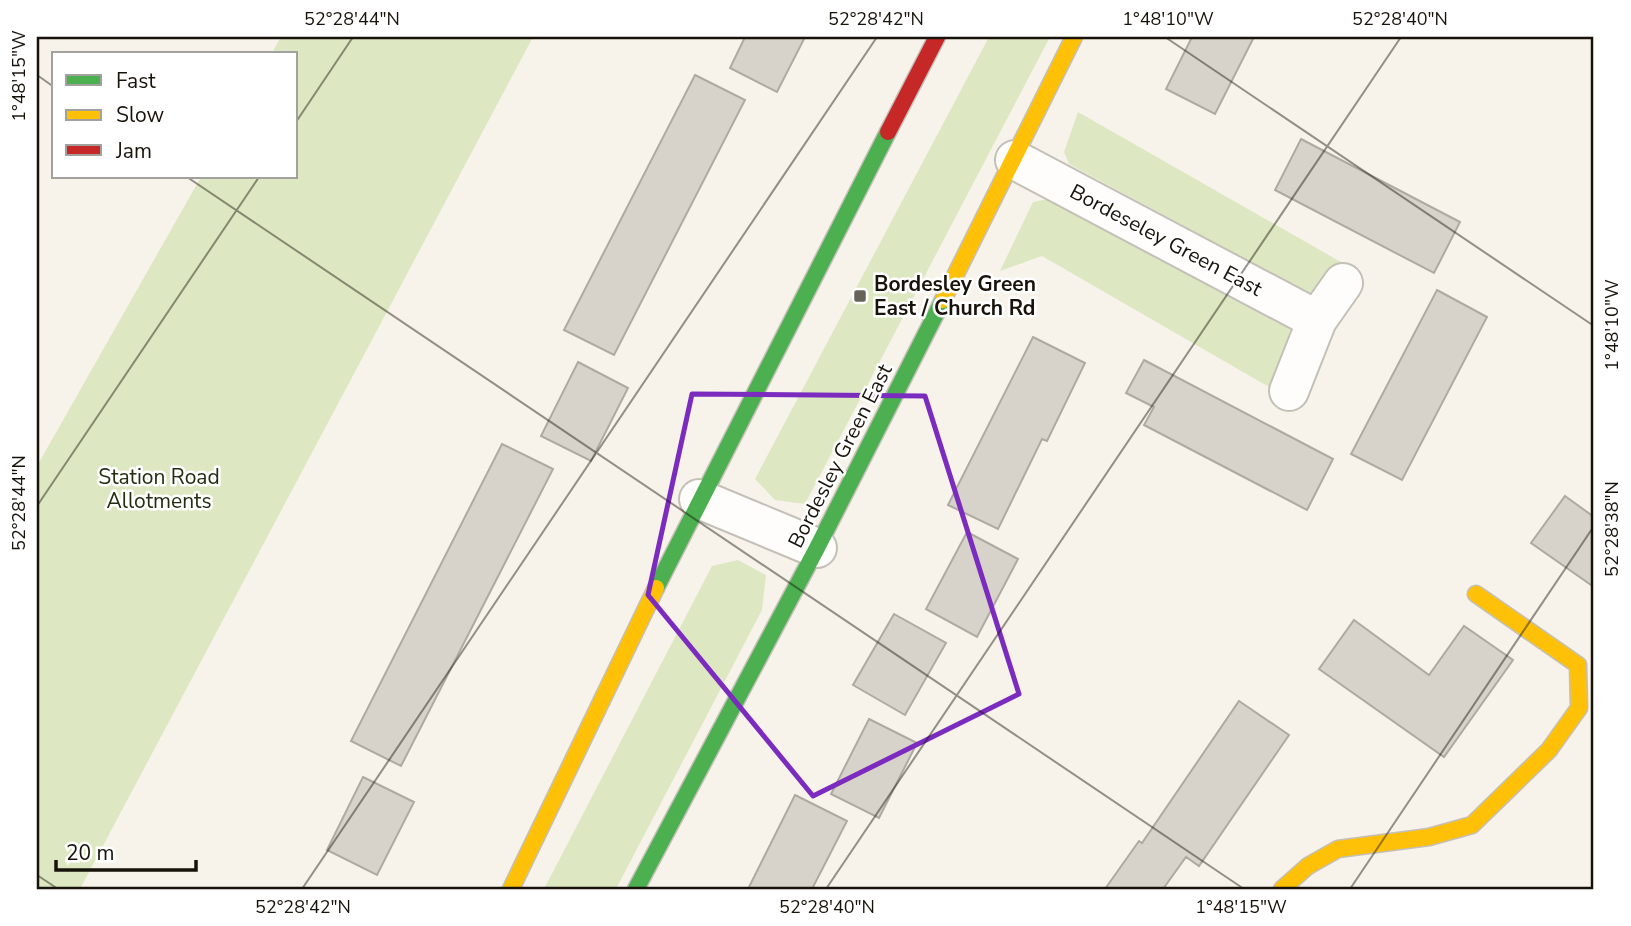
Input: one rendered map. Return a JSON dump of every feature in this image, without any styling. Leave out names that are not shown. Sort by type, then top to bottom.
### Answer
[{"type":"street","points":[[511,889],[699,499],[937,37]]},
{"type":"street","name":"Bordesley Green East","points":[[636,889],[817,548],[1074,37]]},
{"type":"street","name":"Bordeseley Green East","points":[[1014,160],[1317,320]]},
{"type":"street","points":[[1289,391],[1317,320],[1343,283]]},
{"type":"street","points":[[699,499],[817,548]]},
{"type":"street","points":[[1282,889],[1308,866],[1339,849],[1429,837],[1472,825],[1549,750],[1579,708],[1578,665],[1476,594]]},
{"type":"highlighted area","points":[[692,394],[925,396],[1019,694],[813,796],[648,595]]},
{"type":"green space","name":"Station Road Allotments","points":[[281,37],[533,37],[80,889],[37,889],[37,466],[200,178],[298,178],[298,52],[272,52]]},
{"type":"green space","points":[[989,37],[1050,37],[805,504],[775,500],[755,479]]},
{"type":"green space","points":[[1078,112],[1341,262],[1312,295],[1069,164],[1064,152]]},
{"type":"green space","points":[[1053,198],[1292,323],[1274,390],[1042,256],[1000,271],[1033,202]]},
{"type":"green space","points":[[738,560],[766,575],[762,610],[616,889],[544,889],[712,566]]},
{"type":"building","points":[[745,37],[805,37],[777,92],[730,68]]},
{"type":"building","points":[[1192,37],[1254,37],[1215,114],[1166,89]]},
{"type":"building","points":[[695,75],[745,100],[614,355],[564,330]]},
{"type":"building","points":[[1301,139],[1460,222],[1434,273],[1275,190]]},
{"type":"building","points":[[1437,290],[1487,317],[1402,480],[1351,454]]},
{"type":"building","points":[[1033,337],[1085,363],[1047,441],[1042,439],[998,529],[948,505]]},
{"type":"building","points":[[1144,360],[1333,459],[1307,510],[1144,425],[1154,407],[1126,393]]},
{"type":"building","points":[[578,362],[628,388],[591,461],[541,436]]},
{"type":"building","points":[[502,444],[553,469],[401,766],[351,741]]},
{"type":"building","points":[[1565,496],[1594,517],[1594,587],[1531,543]]},
{"type":"building","points":[[967,532],[1018,559],[977,637],[926,609]]},
{"type":"building","points":[[894,614],[946,643],[905,715],[853,685]]},
{"type":"building","points":[[1354,620],[1429,675],[1464,626],[1513,660],[1444,757],[1319,669]]},
{"type":"building","points":[[1239,701],[1289,735],[1199,866],[1186,857],[1163,889],[1105,889],[1139,841],[1142,843]]},
{"type":"building","points":[[869,719],[917,743],[879,818],[831,794]]},
{"type":"building","points":[[363,777],[414,802],[377,875],[327,850]]},
{"type":"building","points":[[795,795],[847,821],[812,889],[748,889]]},
{"type":"traffic: fast","points":[[656,588],[888,132]]},
{"type":"traffic: fast","points":[[636,889],[817,548],[943,300]]},
{"type":"traffic: slow","points":[[943,300],[1074,37]]},
{"type":"traffic: slow","points":[[511,889],[656,588]]},
{"type":"traffic: slow","points":[[1282,889],[1308,866],[1338,849],[1429,837],[1472,825],[1549,750],[1579,708],[1578,665],[1476,594]]},
{"type":"traffic: jam","points":[[888,132],[937,37]]},
{"type":"place","name":"Bordesley Green East / Church Rd","points":[[860,296]]}]
